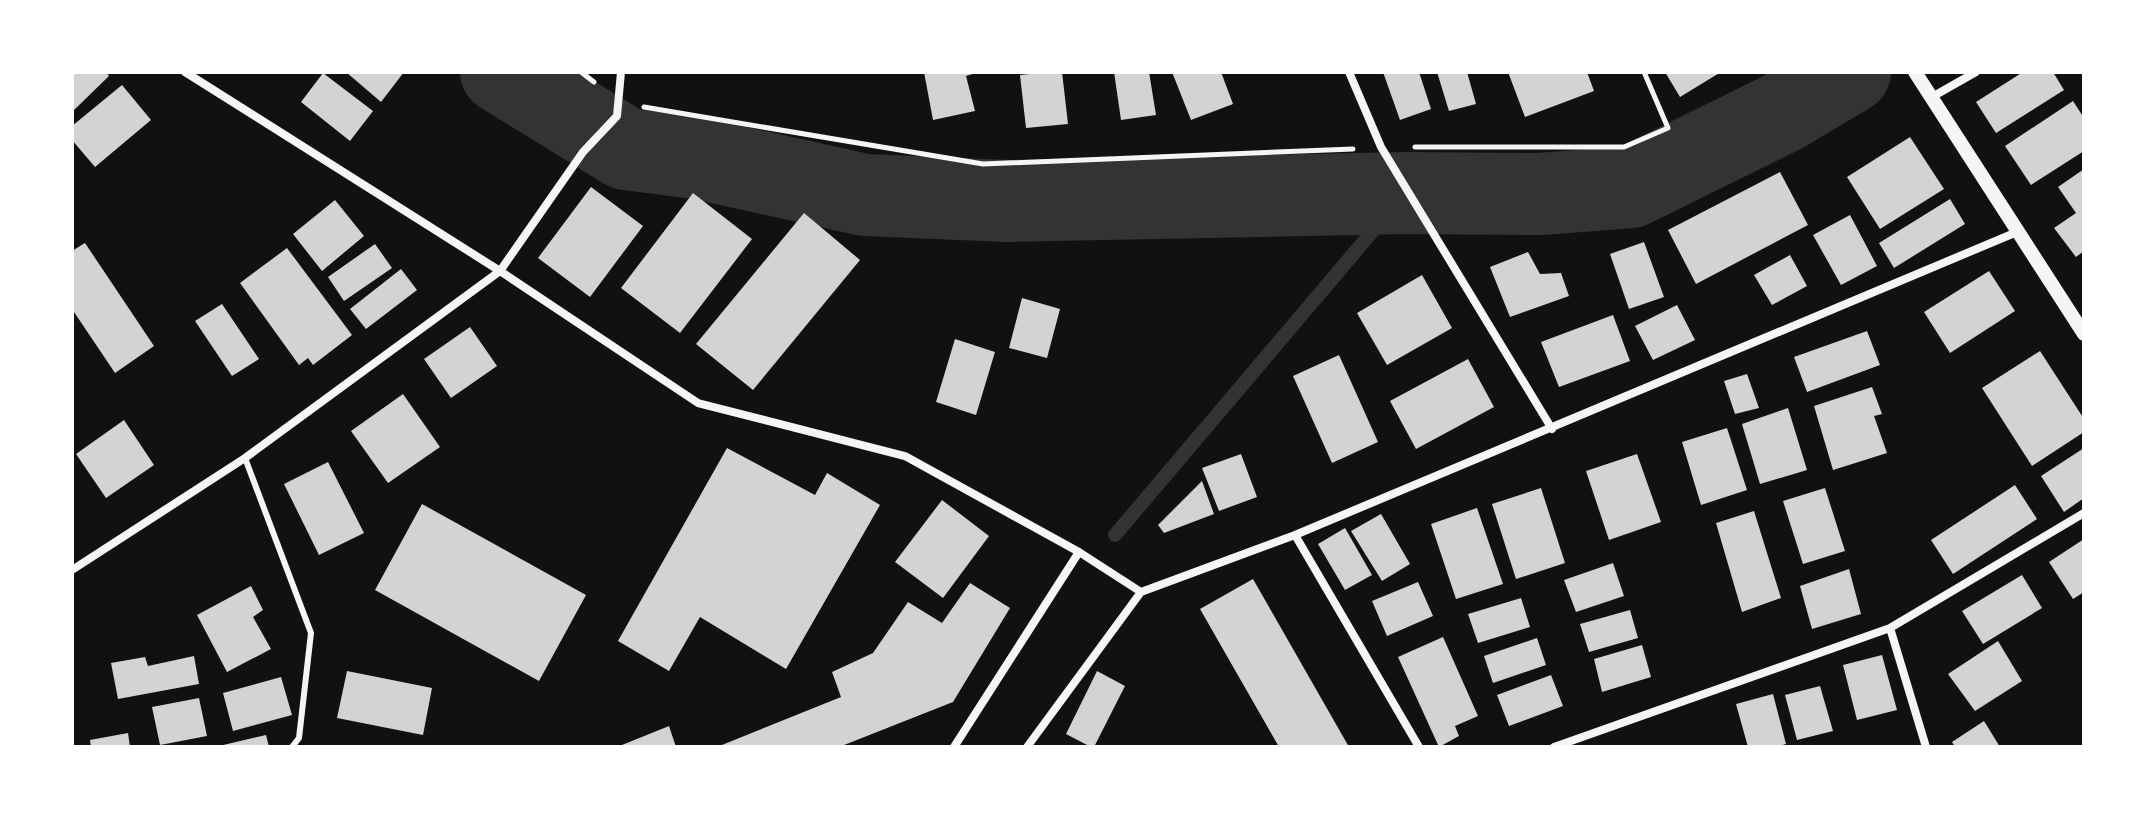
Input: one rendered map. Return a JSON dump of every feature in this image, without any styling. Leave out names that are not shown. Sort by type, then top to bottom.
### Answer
[{"type":"street","points":[[185,72],[500,271],[698,403],[905,456],[1079,552],[1141,592]]},
{"type":"street","points":[[72,570],[245,458],[500,271],[583,152],[617,116],[621,72]]},
{"type":"street","points":[[1349,72],[1381,147],[1552,429]]},
{"type":"street","points":[[1915,72],[2084,334]]},
{"type":"street","points":[[1932,97],[1976,72]]},
{"type":"street","points":[[1027,747],[1141,592],[1295,535],[2017,232]]},
{"type":"street","points":[[1554,747],[1890,628],[2084,513]]},
{"type":"street","points":[[1295,535],[1419,747]]},
{"type":"street","points":[[954,747],[1079,552]]},
{"type":"street","points":[[1890,628],[1926,747]]},
{"type":"lane","points":[[245,458],[311,633],[299,738],[292,747]]},
{"type":"path","points":[[581,72],[618,102],[983,164],[1381,147],[1624,147],[1668,128],[1644,72]]},
{"type":"building","points":[[72,72],[106,72],[109,76],[72,112]]},
{"type":"building","points":[[346,72],[404,72],[381,102]]},
{"type":"building","points":[[924,72],[979,72],[966,76],[975,111],[933,120]]},
{"type":"building","points":[[1062,72],[1068,124],[1026,128],[1020,75]]},
{"type":"building","points":[[1114,72],[1149,72],[1156,115],[1121,120]]},
{"type":"building","points":[[1172,72],[1221,72],[1233,104],[1191,120]]},
{"type":"building","points":[[1383,72],[1419,72],[1431,109],[1400,120]]},
{"type":"building","points":[[1437,72],[1467,72],[1476,104],[1449,111]]},
{"type":"building","points":[[1508,72],[1587,72],[1594,91],[1525,117]]},
{"type":"building","points":[[1665,72],[1721,72],[1680,97]]},
{"type":"building","points":[[2023,72],[2053,72],[2064,90],[1996,133],[1976,102]]},
{"type":"building","points":[[323,73],[373,111],[350,141],[301,102]]},
{"type":"building","points":[[122,85],[151,120],[95,167],[72,140],[72,126]]},
{"type":"building","points":[[2073,101],[2084,118],[2084,151],[2031,185],[2005,146]]},
{"type":"building","points":[[1910,137],[1944,189],[1880,229],[1847,177]]},
{"type":"building","points":[[2084,169],[2084,251],[2076,257],[2054,228],[2076,213],[2058,187]]},
{"type":"building","points":[[1780,172],[1808,225],[1696,284],[1668,230]]},
{"type":"building","points":[[591,187],[643,226],[590,297],[538,258]]},
{"type":"building","points":[[693,193],[752,239],[680,333],[621,288]]},
{"type":"building","points":[[1950,199],[1965,224],[1894,268],[1879,243]]},
{"type":"building","points":[[335,200],[364,236],[322,271],[293,234]]},
{"type":"building","points":[[804,213],[860,260],[753,390],[696,344]]},
{"type":"building","points":[[1850,215],[1877,266],[1841,285],[1813,235]]},
{"type":"building","points":[[1644,242],[1664,297],[1629,309],[1610,254]]},
{"type":"building","points":[[85,243],[154,346],[115,373],[72,309],[72,251]]},
{"type":"building","points":[[375,244],[392,268],[344,301],[328,277]]},
{"type":"building","points":[[287,248],[352,335],[313,365],[308,358],[299,365],[240,283]]},
{"type":"building","points":[[1528,252],[1540,274],[1561,273],[1569,296],[1510,317],[1490,267]]},
{"type":"building","points":[[1790,255],[1807,286],[1772,305],[1754,275]]},
{"type":"building","points":[[401,269],[417,290],[366,329],[350,309]]},
{"type":"building","points":[[1989,271],[2015,311],[1950,353],[1924,312]]},
{"type":"building","points":[[1422,275],[1452,328],[1387,365],[1357,313]]},
{"type":"building","points":[[1022,298],[1060,309],[1047,358],[1009,348]]},
{"type":"building","points":[[222,304],[259,359],[232,376],[195,321]]},
{"type":"building","points":[[1677,305],[1695,340],[1653,360],[1635,326]]},
{"type":"building","points":[[1613,315],[1630,361],[1559,387],[1541,342]]},
{"type":"building","points":[[470,327],[497,366],[451,398],[424,359]]},
{"type":"building","points":[[1867,331],[1880,365],[1807,392],[1794,357]]},
{"type":"building","points":[[955,339],[995,352],[976,415],[936,402]]},
{"type":"building","points":[[2040,351],[2084,419],[2084,432],[2032,466],[1982,388]]},
{"type":"building","points":[[1339,355],[1378,442],[1332,463],[1293,376]]},
{"type":"building","points":[[1468,359],[1494,407],[1416,449],[1390,401]]},
{"type":"building","points":[[1747,374],[1759,408],[1735,414],[1724,381]]},
{"type":"building","points":[[1872,387],[1882,414],[1874,416],[1887,453],[1833,470],[1814,406]]},
{"type":"building","points":[[403,394],[440,447],[388,483],[351,431]]},
{"type":"building","points":[[1788,408],[1807,470],[1760,484],[1742,424]]},
{"type":"building","points":[[124,420],[154,465],[106,498],[76,454]]},
{"type":"building","points":[[1727,428],[1747,490],[1701,505],[1682,442]]},
{"type":"building","points":[[727,448],[815,495],[827,473],[880,505],[786,669],[700,617],[669,671],[618,641]]},
{"type":"building","points":[[2084,448],[2084,498],[2064,512],[2041,476]]},
{"type":"building","points":[[1241,454],[1257,497],[1219,511],[1202,468]]},
{"type":"building","points":[[1637,454],[1661,522],[1609,540],[1586,471]]},
{"type":"building","points":[[328,462],[364,533],[319,555],[284,484]]},
{"type":"building","points":[[1202,481],[1214,514],[1164,533],[1158,525]]},
{"type":"building","points":[[2015,485],[2037,519],[1953,574],[1931,540]]},
{"type":"building","points":[[1541,488],[1565,563],[1516,579],[1492,504]]},
{"type":"building","points":[[1825,488],[1845,551],[1803,564],[1783,501]]},
{"type":"building","points":[[942,500],[989,536],[943,598],[895,562]]},
{"type":"building","points":[[422,504],[586,595],[539,681],[375,590]]},
{"type":"building","points":[[1477,508],[1503,584],[1456,599],[1431,524]]},
{"type":"building","points":[[1754,511],[1781,598],[1742,612],[1716,523]]},
{"type":"building","points":[[1381,514],[1410,564],[1382,581],[1351,531]]},
{"type":"building","points":[[1345,528],[1372,575],[1345,590],[1318,544]]},
{"type":"building","points":[[2084,539],[2084,592],[2073,599],[2049,562]]},
{"type":"building","points":[[1613,563],[1624,596],[1576,612],[1564,580]]},
{"type":"building","points":[[1849,569],[1861,614],[1812,629],[1800,586]]},
{"type":"building","points":[[2022,575],[2042,608],[1983,644],[1962,611]]},
{"type":"building","points":[[1253,579],[1349,747],[1279,747],[1200,609]]},
{"type":"building","points":[[1418,582],[1433,616],[1387,636],[1372,601]]},
{"type":"building","points":[[970,583],[1010,608],[953,702],[839,747],[717,747],[841,697],[832,672],[873,653],[908,602],[942,623]]},
{"type":"building","points":[[251,586],[263,610],[253,617],[271,649],[227,672],[197,615]]},
{"type":"building","points":[[1521,598],[1530,627],[1478,643],[1468,614]]},
{"type":"building","points":[[1630,610],[1638,638],[1589,652],[1580,624]]},
{"type":"building","points":[[1443,637],[1478,716],[1455,726],[1459,736],[1439,747],[1398,657]]},
{"type":"building","points":[[1537,638],[1546,665],[1493,683],[1484,656]]},
{"type":"building","points":[[1998,641],[2022,681],[1975,711],[1948,674]]},
{"type":"building","points":[[1642,645],[1651,677],[1602,692],[1594,659]]},
{"type":"building","points":[[1882,655],[1897,710],[1857,720],[1843,665]]},
{"type":"building","points":[[194,656],[199,684],[118,699],[111,663],[145,657],[148,666]]},
{"type":"building","points":[[347,671],[432,688],[423,735],[337,718]]},
{"type":"building","points":[[1097,671],[1125,686],[1094,747],[1091,747],[1066,734]]},
{"type":"building","points":[[1551,675],[1563,706],[1509,726],[1497,695]]},
{"type":"building","points":[[281,677],[292,715],[233,731],[223,693]]},
{"type":"building","points":[[1820,686],[1833,731],[1797,740],[1785,695]]},
{"type":"building","points":[[1773,694],[1786,744],[1748,747],[1736,704]]},
{"type":"building","points":[[199,698],[207,736],[160,745],[152,707]]},
{"type":"building","points":[[1984,721],[2000,747],[1955,747],[1952,742]]},
{"type":"building","points":[[669,726],[676,747],[617,747]]},
{"type":"building","points":[[128,733],[130,747],[91,747],[90,740]]},
{"type":"building","points":[[266,735],[269,747],[219,746]]},
{"type":"waterway","points":[[501,72],[626,149],[697,158],[865,195],[1008,201],[1405,193],[1540,194],[1631,187],[1783,112],[1850,72]]},
{"type":"waterway","points":[[1115,535],[1405,193]]}]
